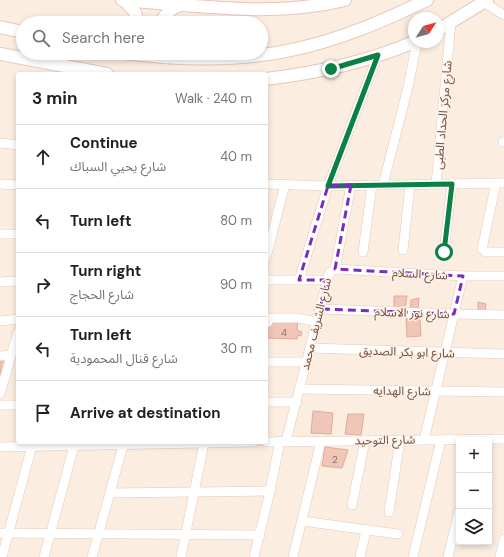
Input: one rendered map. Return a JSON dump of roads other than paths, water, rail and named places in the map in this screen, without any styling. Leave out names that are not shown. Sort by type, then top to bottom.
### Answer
[{"type":"main road","points":[[123,0],[180,5],[273,9],[317,5],[345,0]]},
{"type":"main road","points":[[123,0],[135,12],[136,16]]},
{"type":"main road","points":[[268,52],[295,49],[347,34],[386,19],[427,0]]},
{"type":"main road","points":[[444,26],[485,1]]},
{"type":"main road","points":[[165,16],[170,10],[180,5]]},
{"type":"main road","points":[[0,27],[16,30]]},
{"type":"main road","points":[[268,79],[331,69],[408,45]]},
{"type":"main road","points":[[0,54],[16,58]]},
{"type":"main road","points":[[26,60],[69,70],[88,72]]},
{"type":"street","points":[[485,1],[504,15]]},
{"type":"street","name":"شارع مركز الحداد الطبى","points":[[436,184],[451,21]]},
{"type":"street","points":[[383,185],[408,87],[415,48]]},
{"type":"street","points":[[299,280],[328,186],[378,55]]},
{"type":"street","points":[[0,143],[16,145]]},
{"type":"street","points":[[268,184],[328,186],[500,183],[482,249],[486,252],[504,252]]},
{"type":"street","points":[[0,184],[16,185]]},
{"type":"street","points":[[268,250],[285,184]]},
{"type":"street","points":[[444,252],[452,184]]},
{"type":"street","name":"شارع الشريف محمد","points":[[254,557],[283,442],[297,402],[327,280],[329,273],[335,269],[351,185]]},
{"type":"street","points":[[364,252],[372,185]]},
{"type":"street","points":[[403,250],[410,185]]},
{"type":"street","points":[[0,234],[16,234]]},
{"type":"street","name":"شارع السلام","points":[[335,269],[463,276],[504,276]]},
{"type":"street","points":[[424,440],[463,276]]},
{"type":"street","points":[[268,280],[327,280]]},
{"type":"street","points":[[0,282],[16,281]]},
{"type":"street","name":"شارع نور الاسلام","points":[[320,309],[504,315]]},
{"type":"street","points":[[268,322],[269,318],[298,318],[317,322]]},
{"type":"street","points":[[0,321],[16,319]]},
{"type":"street","points":[[0,394],[16,340]]},
{"type":"street","name":"شارع ابو بكر الصديق","points":[[310,348],[504,354]]},
{"type":"street","points":[[0,356],[12,356]]},
{"type":"street","points":[[268,362],[306,362]]},
{"type":"street","points":[[8,367],[16,367]]},
{"type":"street","name":"شارع الهدايه","points":[[300,389],[504,392]]},
{"type":"street","points":[[268,402],[297,402]]},
{"type":"street","points":[[0,405],[16,405]]},
{"type":"street","name":"شارع التوحيد","points":[[492,439],[504,439]]},
{"type":"street","points":[[389,512],[400,440]]},
{"type":"street","points":[[413,557],[441,440]]},
{"type":"street","name":"شارع التوحيد","points":[[268,442],[456,440]]},
{"type":"street","points":[[293,557],[321,441]]},
{"type":"street","points":[[352,505],[365,441]]},
{"type":"street","points":[[0,447],[107,444]]},
{"type":"street","points":[[92,557],[123,444]]},
{"type":"street","points":[[181,557],[204,444]]},
{"type":"street","points":[[2,557],[4,533],[32,446]]},
{"type":"street","points":[[44,557],[74,446]]},
{"type":"street","points":[[110,493],[270,491]]},
{"type":"street","points":[[302,521],[398,534]]},
{"type":"street","points":[[448,557],[456,524]]},
{"type":"street","points":[[360,557],[366,530]]},
{"type":"street","points":[[4,533],[260,535]]},
{"type":"street","points":[[500,557],[504,539]]}]
